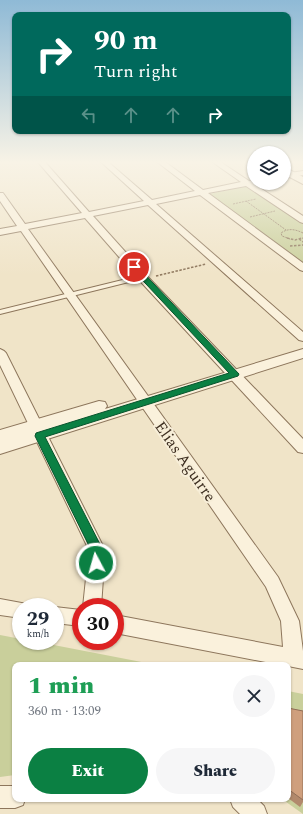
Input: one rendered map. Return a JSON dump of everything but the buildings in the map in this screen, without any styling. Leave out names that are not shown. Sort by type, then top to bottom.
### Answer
[{"type":"street","name":"Elias Aguirre","points":[[3,199],[272,582],[290,621],[298,659]]},
{"type":"street","points":[[73,199],[144,278],[303,448]]},
{"type":"street","points":[[147,199],[303,338]]},
{"type":"street","points":[[0,232],[165,199]]},
{"type":"street","points":[[209,199],[303,268]]},
{"type":"street","points":[[271,199],[303,220]]},
{"type":"street","points":[[0,312],[144,278]]},
{"type":"street","points":[[0,436],[37,430],[142,398],[231,370],[303,343]]},
{"type":"street","points":[[0,353],[97,550],[93,598]]},
{"type":"street","points":[[231,370],[303,353]]},
{"type":"street","points":[[0,448],[37,430]]},
{"type":"street","points":[[0,607],[12,609]]},
{"type":"street","points":[[124,626],[298,659]]},
{"type":"street","points":[[0,797],[12,797]]},
{"type":"street","points":[[244,802],[256,814]]},
{"type":"path","points":[[220,207],[259,199]]},
{"type":"path","points":[[246,202],[286,230]]},
{"type":"path","points":[[237,219],[286,209]]},
{"type":"path","points":[[303,233],[295,229],[286,230],[281,233],[282,236],[292,240],[303,238]]},
{"type":"path","points":[[299,239],[303,242]]},
{"type":"path","points":[[144,278],[217,261]]},
{"type":"green space","points":[[216,199],[267,199],[303,223],[303,263]]},
{"type":"green space","points":[[0,635],[12,637],[12,650],[64,650],[64,647],[72,649],[72,650],[80,650],[142,662],[12,662],[12,775],[0,777]]},
{"type":"green space","points":[[291,692],[303,694],[303,814],[286,802],[291,802]]},
{"type":"route","points":[[96,563],[97,550],[40,436],[235,374],[134,267]]}]
